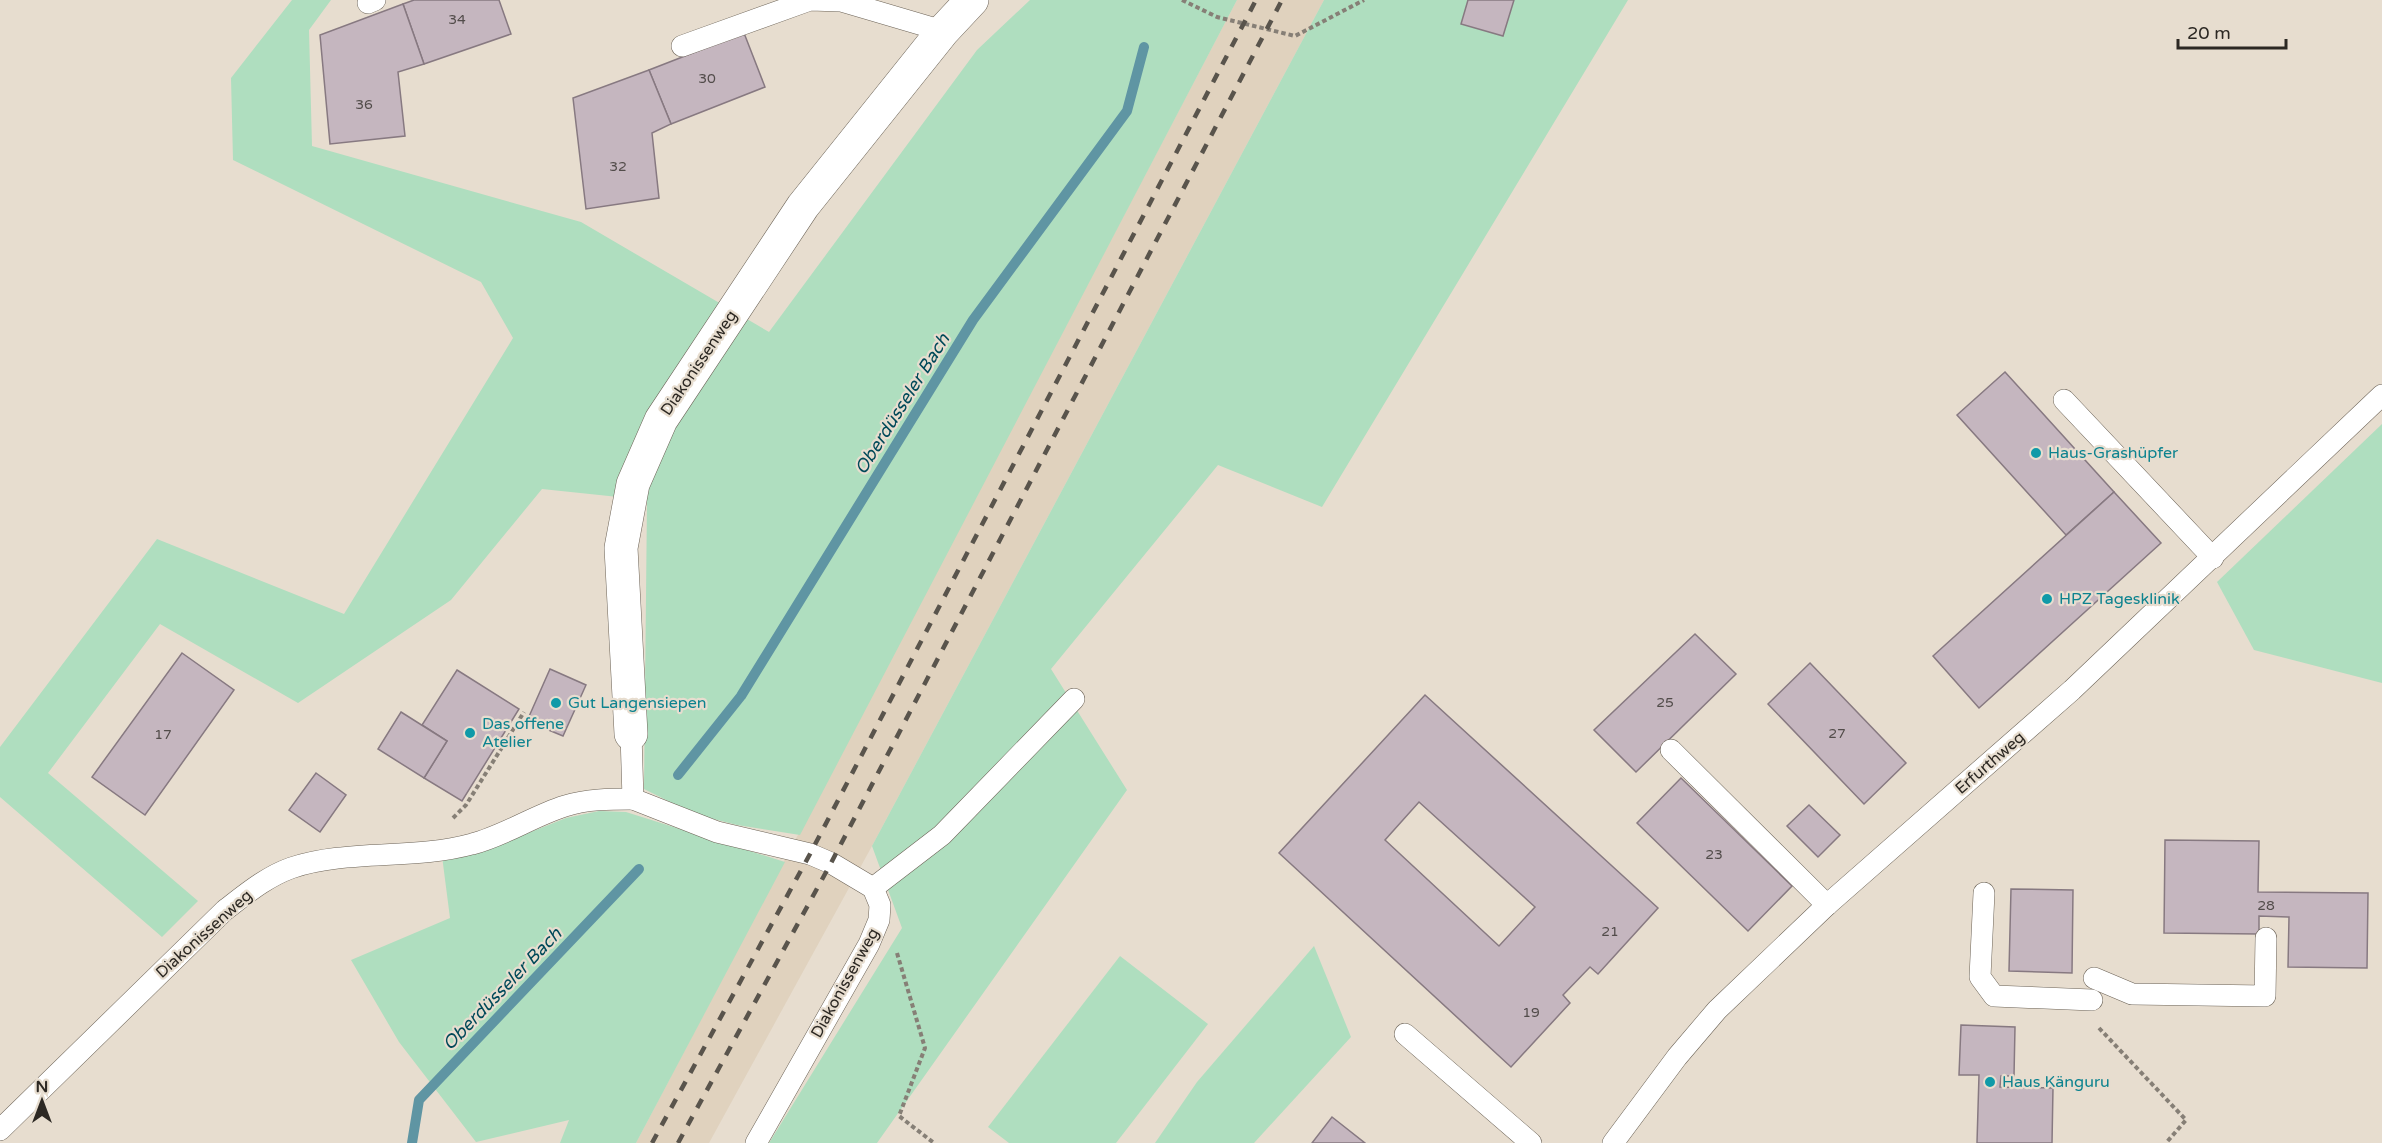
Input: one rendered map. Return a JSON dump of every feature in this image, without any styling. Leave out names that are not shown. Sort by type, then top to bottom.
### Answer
[{"type":"street","name":"Diakonissenweg","points":[[631,734],[621,548],[633,484],[657,430],[804,206],[943,31],[972,0]]},
{"type":"lane","points":[[682,46],[810,0],[842,1],[943,31]]},
{"type":"lane","name":"Erfurthweg","points":[[1613,1143],[1677,1057],[1717,1010],[1827,905],[2004,751],[2213,558],[2382,395]]},
{"type":"lane","points":[[2064,400],[2213,558]]},
{"type":"lane","points":[[873,888],[942,835],[1074,699]]},
{"type":"lane","name":"Diakonissenweg","points":[[631,734],[633,799]]},
{"type":"lane","points":[[1671,750],[1827,905]]},
{"type":"lane","name":"Diakonissenweg","points":[[0,1130],[225,910],[258,885],[291,868],[356,856],[414,859],[474,844],[565,806],[596,799],[633,799],[717,832],[810,854],[831,863],[873,888],[880,906],[879,921],[869,944],[756,1143]]},
{"type":"lane","points":[[1984,894],[1980,977],[1994,996],[2092,1000]]},
{"type":"lane","points":[[2094,978],[2132,994],[2265,996],[2266,938]]},
{"type":"lane","points":[[1405,1034],[1530,1143]]},
{"type":"path","points":[[1182,0],[1217,17],[1295,36],[1364,0]]},
{"type":"path","points":[[441,851],[444,828],[466,805],[524,712]]},
{"type":"path","points":[[896,951],[925,1048],[899,1116],[934,1143]]},
{"type":"path","points":[[2092,1021],[2186,1120],[2166,1143]]},
{"type":"shaded area","points":[[1237,0],[1324,0],[872,846],[709,1143],[636,1143]]},
{"type":"green space","points":[[292,0],[331,0],[309,30],[312,146],[581,222],[769,332],[977,50],[1030,0],[1237,0],[800,835],[737,825],[694,814],[644,789],[647,500],[542,489],[451,600],[298,703],[160,624],[48,773],[198,901],[162,937],[0,797],[0,747],[157,539],[344,614],[513,338],[481,282],[233,160],[231,78]]},
{"type":"green space","points":[[1324,0],[1628,0],[1322,507],[1218,465],[1051,669],[1127,790],[877,1143],[769,1143],[902,928],[872,846]]},
{"type":"green space","points":[[2382,424],[2382,683],[2254,650],[2217,582]]},
{"type":"green space","points":[[599,811],[626,812],[785,862],[636,1143],[560,1143],[569,1120],[476,1142],[399,1042],[351,960],[450,918],[442,856],[513,839],[566,818]]},
{"type":"green space","points":[[1314,946],[1351,1037],[1254,1143],[1155,1143],[1197,1082]]},
{"type":"green space","points":[[1120,956],[1208,1024],[1116,1143],[1009,1143],[988,1127]]},
{"type":"building","points":[[414,0],[499,0],[511,34],[424,64],[403,4]]},
{"type":"building","points":[[1468,0],[1514,0],[1503,36],[1461,24]]},
{"type":"building","points":[[403,4],[424,64],[398,72],[405,136],[330,144],[320,35]]},
{"type":"building","points":[[744,33],[765,87],[671,124],[649,70]]},
{"type":"building","points":[[649,70],[671,124],[652,133],[659,198],[586,209],[573,98]]},
{"type":"building","name":"Haus-Grashüpfer","points":[[2005,372],[2114,492],[2066,535],[1957,415]]},
{"type":"building","name":"HPZ Tagesklinik","points":[[2114,492],[2161,543],[1979,708],[1933,656]]},
{"type":"building","points":[[1695,634],[1736,674],[1636,772],[1594,730]]},
{"type":"building","points":[[182,653],[234,690],[145,815],[92,777]]},
{"type":"building","points":[[1810,663],[1906,763],[1864,804],[1768,704]]},
{"type":"building","name":"Gut Langensiepen","points":[[550,669],[586,685],[563,736],[527,721]]},
{"type":"building","name":"Das offene Atelier","points":[[457,670],[519,709],[462,801],[424,778],[447,741],[422,725]]},
{"type":"building","points":[[1425,695],[1658,908],[1598,974],[1590,967],[1563,995],[1570,1003],[1511,1067],[1279,853]],"holes":[[[1419,802],[1535,907],[1499,946],[1385,840]]]},
{"type":"building","points":[[401,712],[447,741],[424,778],[378,749]]},
{"type":"building","points":[[316,773],[346,795],[320,832],[289,810]]},
{"type":"building","points":[[1681,778],[1792,886],[1748,931],[1637,823]]},
{"type":"building","points":[[1809,805],[1840,835],[1818,857],[1787,826]]},
{"type":"building","points":[[2165,840],[2259,841],[2258,892],[2368,893],[2367,968],[2288,967],[2289,917],[2259,916],[2259,934],[2164,933]]},
{"type":"building","points":[[2011,889],[2073,890],[2072,973],[2009,971]]},
{"type":"building","name":"Haus Känguru","points":[[1961,1025],[2015,1027],[2014,1076],[2001,1076],[2000,1087],[2053,1088],[2052,1143],[1977,1143],[1979,1075],[1959,1075]]},
{"type":"building","points":[[1332,1117],[1365,1143],[1312,1143]]},
{"type":"waterway","name":"Oberdüsseler Bach","points":[[678,775],[741,696],[973,320],[1127,111],[1144,47]]},
{"type":"waterway","name":"Oberdüsseler Bach","points":[[412,1143],[419,1100],[639,869]]},
{"type":"railway","points":[[652,1143],[810,854],[1256,0]]},
{"type":"railway","points":[[678,1143],[831,863],[1282,0]]},
{"type":"place","name":"Haus-Grashüpfer","points":[[2036,453]]},
{"type":"place","name":"HPZ Tagesklinik","points":[[2047,599]]},
{"type":"place","name":"Gut Langensiepen","points":[[556,703]]},
{"type":"place","name":"Das offene Atelier","points":[[470,733]]},
{"type":"place","name":"Haus Känguru","points":[[1990,1082]]}]
